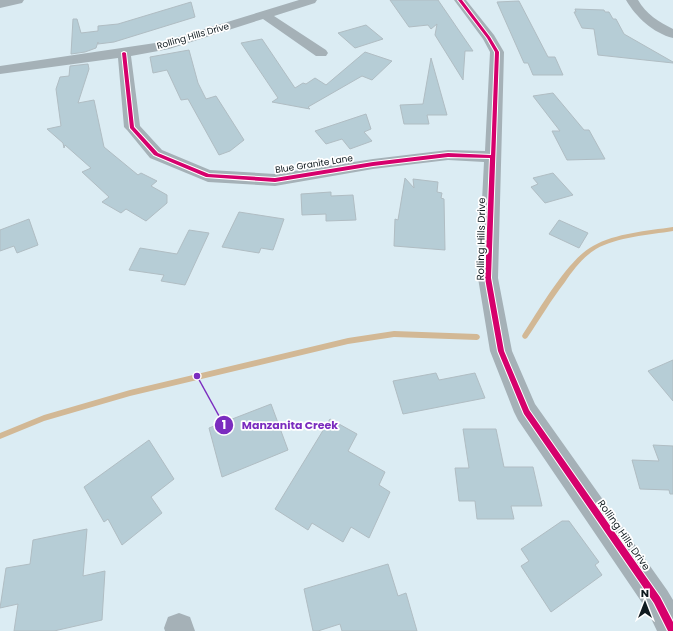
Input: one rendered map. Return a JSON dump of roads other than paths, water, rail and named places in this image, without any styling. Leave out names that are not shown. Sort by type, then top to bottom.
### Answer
[{"type":"street","points":[[0,4],[18,0]]},
{"type":"street","name":"Rolling Hills Drive","points":[[0,70],[164,46],[311,0]]},
{"type":"street","name":"Rolling Hills Drive","points":[[460,0],[489,38],[496,52],[488,278],[501,351],[526,412],[657,600],[673,631]]},
{"type":"street","points":[[632,0],[636,8],[658,27],[673,34]]},
{"type":"street","points":[[266,15],[321,53]]},
{"type":"street","name":"Blue Granite Lane","points":[[124,53],[132,127],[156,154],[208,176],[276,180],[373,164],[448,155],[493,157]]},
{"type":"waterway","points":[[525,336],[568,273],[587,252],[595,247],[614,240],[634,235],[673,229]]},
{"type":"waterway","points":[[0,436],[44,418],[130,393],[348,341],[394,334],[477,337]]},
{"type":"place","name":"Manzanita Creek","points":[[197,376]]}]
